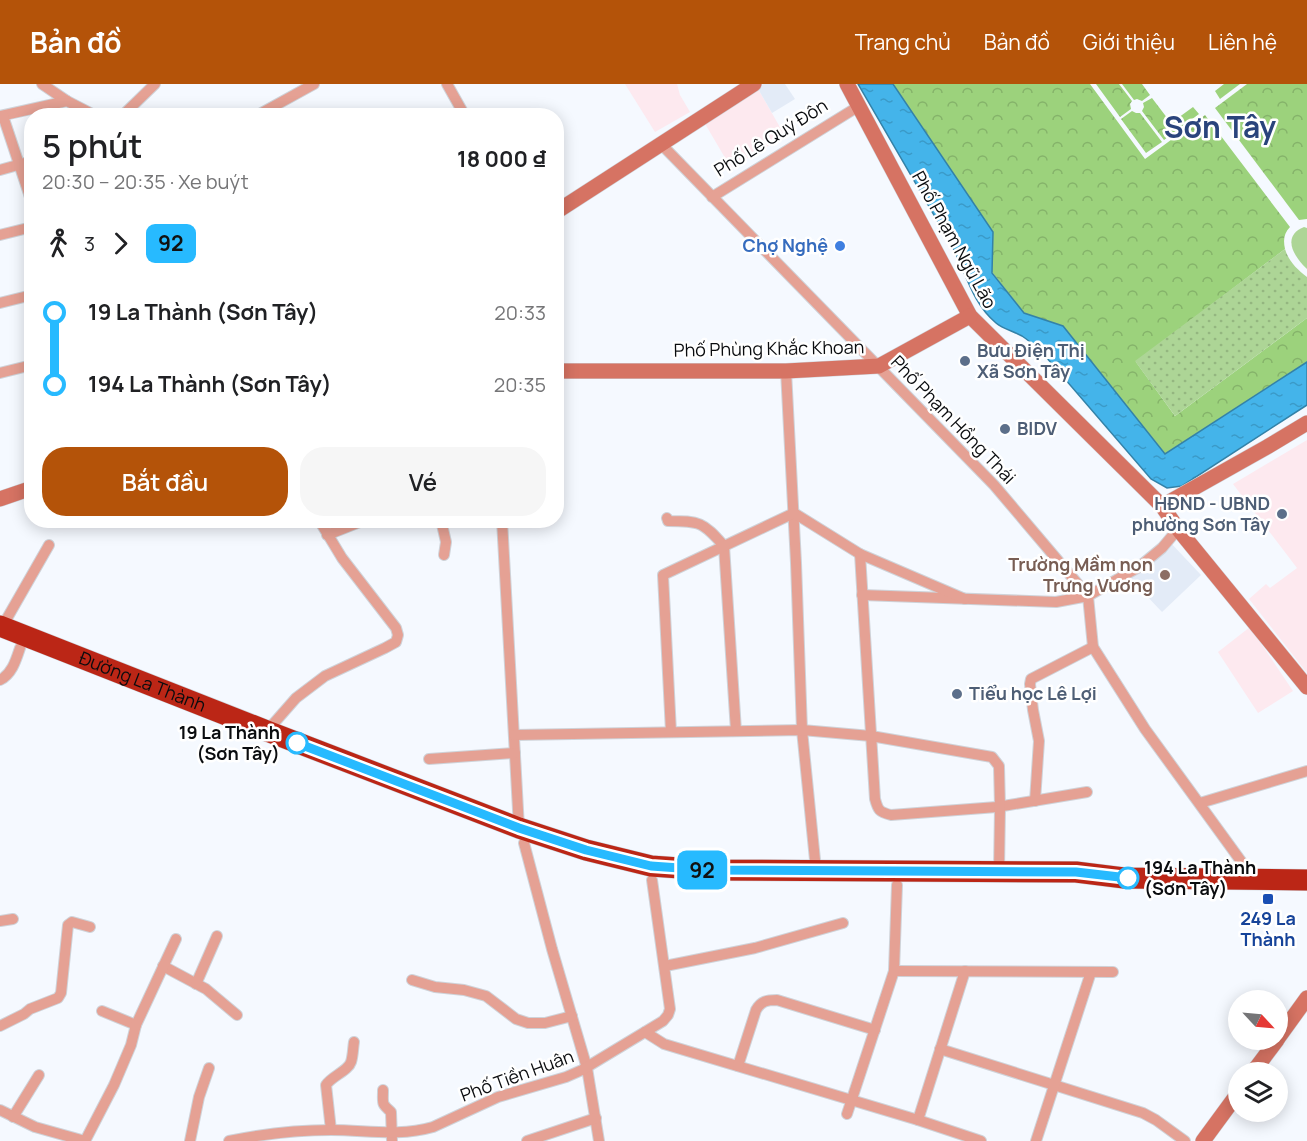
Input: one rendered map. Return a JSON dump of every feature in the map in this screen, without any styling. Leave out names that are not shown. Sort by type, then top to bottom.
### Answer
[{"type":"highway","name":"Đường La Thành","points":[[1,631],[267,731],[521,835],[584,864],[652,880],[711,883],[1075,886],[1123,890],[1307,892]]},
{"type":"highway","name":"Đường La Thành","points":[[1,631],[20,648],[521,835],[651,866],[708,870],[1076,872],[1124,878],[1307,880]]},
{"type":"main road","points":[[564,207],[754,84]]},
{"type":"main road","points":[[847,84],[859,106]]},
{"type":"main road","name":"Phố Phạm Ngũ Lão","points":[[859,106],[970,316],[1162,506],[1178,529],[1307,687]]},
{"type":"main road","name":"Phố Phùng Khắc Khoan","points":[[564,371],[786,371],[879,366],[970,316]]},
{"type":"main road","points":[[1162,506],[1307,423]]},
{"type":"main road","points":[[0,499],[24,491]]},
{"type":"main road","points":[[1288,1025],[1307,998]]},
{"type":"main road","points":[[1261,1062],[1270,1050]]},
{"type":"main road","points":[[1203,1141],[1228,1107]]},
{"type":"street","points":[[42,84],[81,108]]},
{"type":"street","points":[[130,108],[156,84]]},
{"type":"street","points":[[272,108],[314,84]]},
{"type":"street","points":[[447,84],[460,108]]},
{"type":"street","points":[[36,108],[67,101]]},
{"type":"street","name":"Phố Lê Quý Đôn","points":[[712,197],[859,106]]},
{"type":"street","points":[[24,111],[1,116],[24,181]]},
{"type":"street","name":"Phố Phạm Hồng Thái","points":[[661,144],[994,485],[1088,596]]},
{"type":"street","points":[[0,170],[24,163]]},
{"type":"street","points":[[0,235],[24,229]]},
{"type":"street","points":[[0,303],[24,297]]},
{"type":"street","points":[[0,373],[24,367]]},
{"type":"street","points":[[786,371],[802,730],[816,870]]},
{"type":"street","points":[[671,732],[663,575],[794,513]]},
{"type":"street","points":[[794,513],[860,554],[965,599]]},
{"type":"street","points":[[667,518],[668,521],[703,525],[709,528],[724,546],[736,731]]},
{"type":"street","points":[[267,731],[296,698],[325,676],[386,648],[396,642],[398,635],[396,628],[342,558],[324,528]]},
{"type":"street","points":[[327,534],[343,528]]},
{"type":"street","points":[[443,528],[446,542],[444,555]]},
{"type":"street","points":[[502,528],[521,835],[587,1068],[599,1141]]},
{"type":"street","points":[[862,596],[1056,602],[1088,596],[1140,567],[1162,549],[1178,529]]},
{"type":"street","points":[[1,631],[48,545]]},
{"type":"street","points":[[860,554],[877,809],[891,815],[1000,807],[1087,792]]},
{"type":"street","points":[[1088,596],[1093,647],[1145,729],[1254,879]]},
{"type":"street","points":[[1035,801],[1039,741],[1030,679],[1093,647]]},
{"type":"street","points":[[0,680],[4,679],[15,663],[20,648]]},
{"type":"street","points":[[514,735],[802,730],[871,736],[993,757],[999,766],[999,872]]},
{"type":"street","points":[[429,759],[515,753]]},
{"type":"street","points":[[1200,803],[1307,771]]},
{"type":"street","name":"Phố Tiền Huân","points":[[230,1141],[252,1136],[282,1137],[331,1130],[392,1137],[433,1127],[498,1097],[566,1077],[587,1068],[663,1021],[670,1009],[652,880]]},
{"type":"street","points":[[847,1114],[894,971],[897,885]]},
{"type":"street","points":[[0,921],[13,919]]},
{"type":"street","points":[[0,1026],[30,1009],[58,998],[61,993],[68,925],[72,922],[90,927]]},
{"type":"street","points":[[665,966],[755,948],[843,923]]},
{"type":"street","points":[[196,984],[217,936]]},
{"type":"street","points":[[0,1110],[35,1127],[85,1141],[114,1085],[131,1045],[136,1025],[176,939]]},
{"type":"street","points":[[163,966],[206,989],[237,1015]]},
{"type":"street","points":[[894,971],[1113,972]]},
{"type":"street","points":[[918,1120],[965,971]]},
{"type":"street","points":[[1035,1141],[1091,972]]},
{"type":"street","points":[[412,980],[435,987],[464,990],[486,996],[516,1019],[528,1023],[545,1023],[572,1016]]},
{"type":"street","points":[[738,1066],[756,1010],[760,1003],[768,1000],[777,1000],[875,1030]]},
{"type":"street","points":[[102,1011],[136,1025]]},
{"type":"street","points":[[645,1032],[664,1044],[981,1141]]},
{"type":"street","points":[[331,1130],[326,1085],[351,1062],[354,1042]]},
{"type":"street","points":[[940,1049],[1143,1113],[1185,1141]]},
{"type":"street","points":[[190,1141],[208,1068]]},
{"type":"street","points":[[13,1117],[39,1075]]},
{"type":"street","points":[[382,1090],[384,1107],[390,1112],[392,1137]]},
{"type":"street","points":[[526,1141],[558,1136],[596,1118]]},
{"type":"shaded area","points":[[625,84],[677,84],[680,95],[690,112],[655,132]]},
{"type":"shaded area","points":[[763,84],[785,84],[795,99],[772,113],[757,87]]},
{"type":"shaded area","points":[[757,87],[785,136],[731,168],[704,122]]},
{"type":"shaded area","name":"HĐND - UBND phường Sơn Tây","points":[[1307,440],[1307,673],[1249,599],[1266,584],[1270,588],[1297,568],[1233,484]]},
{"type":"shaded area","name":"Trường Mầm non Trưng Vương","points":[[1167,539],[1201,575],[1162,612],[1128,576]]},
{"type":"shaded area","points":[[1250,627],[1293,691],[1258,713],[1218,652]]},
{"type":"green space","points":[[893,84],[1090,84],[1145,159],[1205,115],[1290,227],[1284,237],[1285,249],[1136,362],[1175,416],[1307,318],[1307,362],[1165,454],[1063,326],[1024,313],[992,272],[993,232]]},
{"type":"green space","points":[[1096,84],[1119,84],[1132,101],[1131,109],[1120,117]]},
{"type":"green space","points":[[1122,84],[1142,84],[1150,95],[1142,101],[1134,100]]},
{"type":"green space","points":[[1224,84],[1240,84],[1220,99],[1215,91]]},
{"type":"green space","points":[[1247,84],[1307,84],[1307,219],[1299,220],[1215,108]]},
{"type":"green space","points":[[1152,98],[1171,123],[1193,107],[1199,114],[1164,140],[1142,111],[1143,103]]},
{"type":"green space","points":[[1132,111],[1140,113],[1162,142],[1146,153],[1121,119]]},
{"type":"green space","points":[[1304,227],[1307,228],[1307,269],[1294,253],[1291,241],[1297,231]]},
{"type":"green space","points":[[1285,249],[1294,265],[1307,277],[1307,318],[1175,416],[1135,361]]},
{"type":"water","points":[[858,84],[893,84],[993,232],[992,273],[1024,313],[1063,326],[1165,454],[1307,362],[1307,405],[1182,486],[1167,488],[1151,479],[1040,350],[1022,336],[999,325],[981,306],[952,246]]},
{"type":"bus line","name":"92","points":[[297,743],[519,828],[586,850],[651,866],[708,870],[1076,872],[1128,878]]},
{"type":"place","name":"Chợ Nghệ","points":[[840,246]]},
{"type":"place","name":"Bưu Điện Thị Xã Sơn Tây","points":[[965,361]]},
{"type":"place","name":"BIDV","points":[[1005,429]]},
{"type":"place","name":"HĐND - UBND phường Sơn Tây","points":[[1282,514]]},
{"type":"place","name":"Trường Mầm non Trưng Vương","points":[[1165,575]]},
{"type":"place","name":"Tiểu học Lê Lợi","points":[[957,694]]},
{"type":"place","name":"19 La Thành (Sơn Tây)","points":[[297,743]]},
{"type":"place","name":"194 La Thành (Sơn Tây)","points":[[1128,878]]},
{"type":"place","name":"249 La Thành","points":[[1268,899]]},
{"type":"district","name":"Sơn Tây","points":[[1220,128]]}]
